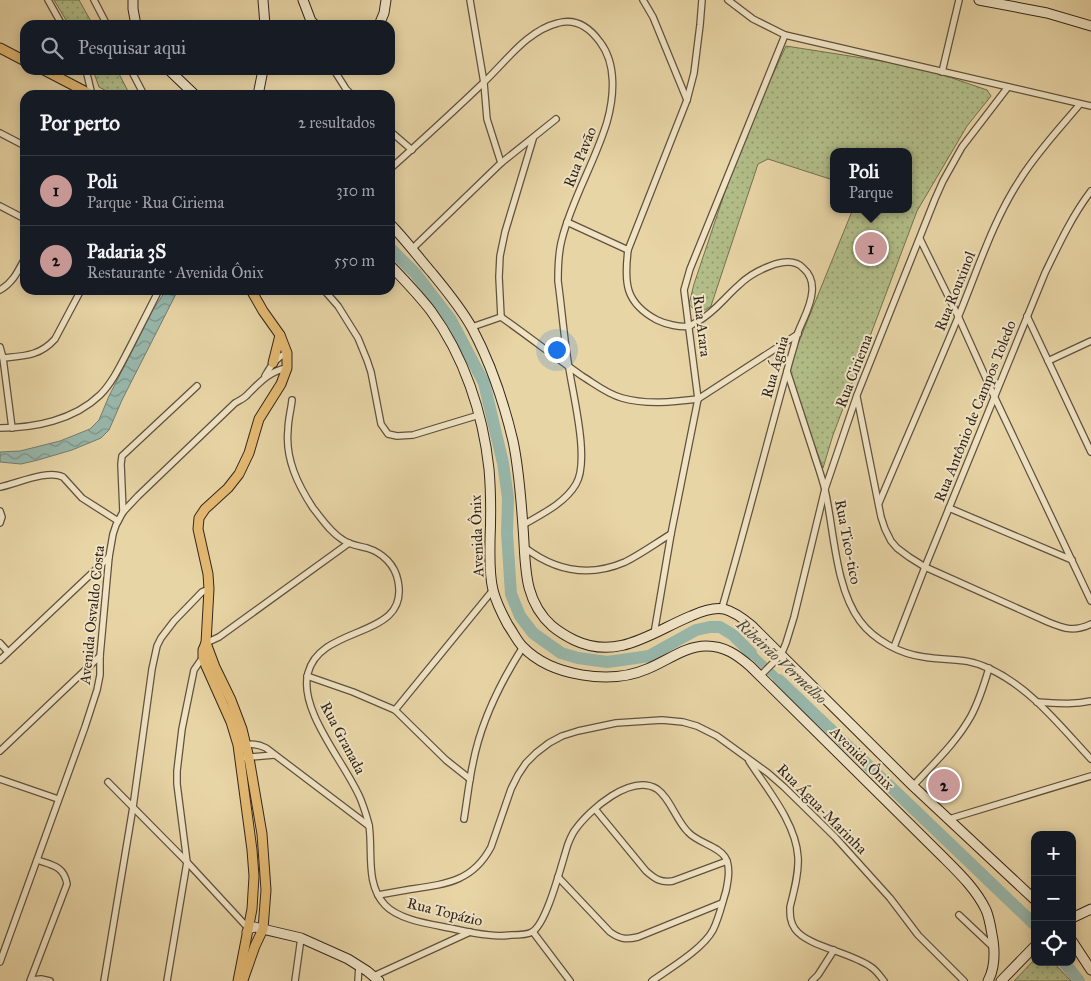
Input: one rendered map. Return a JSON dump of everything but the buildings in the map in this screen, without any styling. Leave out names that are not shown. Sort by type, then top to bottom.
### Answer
[{"type":"main road","points":[[133,0],[135,20]]},
{"type":"main road","points":[[262,0],[264,20]]},
{"type":"main road","points":[[303,0],[311,20]]},
{"type":"main road","points":[[381,20],[386,0]]},
{"type":"main road","points":[[978,0],[1047,13],[1091,26]]},
{"type":"main road","points":[[0,48],[20,58]]},
{"type":"main road","points":[[54,75],[82,90]]},
{"type":"main road","points":[[173,75],[190,90]]},
{"type":"main road","points":[[259,90],[262,75]]},
{"type":"main road","points":[[395,230],[450,295],[472,327],[497,388],[513,442],[523,525],[525,573],[531,594],[544,618],[560,632],[583,644],[615,647],[629,644],[654,634],[696,614],[722,608]]},
{"type":"main road","name":"Avenida Ônix","points":[[395,271],[420,298],[444,330],[463,367],[472,391],[484,437],[489,470],[490,573],[493,590],[507,622],[523,647],[537,658],[558,668],[585,676],[610,678],[647,670],[696,646],[712,646],[726,649],[738,656],[761,675],[964,879],[982,901],[990,919],[994,948],[994,963],[988,981]]},
{"type":"main road","points":[[242,745],[203,657],[206,643],[209,589],[208,574],[198,529],[199,518],[205,508],[228,488],[239,474],[249,453],[259,419],[281,384],[287,368],[287,353],[280,335],[254,295]]},
{"type":"main road","points":[[273,363],[280,335]]},
{"type":"main road","name":"Avenida Ônix","points":[[722,608],[745,620],[780,657],[913,786],[1031,896]]},
{"type":"main road","points":[[206,643],[236,714],[244,758],[254,876],[252,909],[238,981]]},
{"type":"main road","points":[[243,981],[263,929],[266,890],[262,834],[244,758]]},
{"type":"main road","points":[[254,876],[259,882],[262,891],[260,912],[263,929]]},
{"type":"main road","points":[[1076,916],[1091,909]]},
{"type":"main road","points":[[248,930],[252,928],[263,929],[301,938],[348,959],[377,979]]},
{"type":"main road","points":[[1076,947],[1091,970]]},
{"type":"main road","points":[[1001,981],[1031,950]]},
{"type":"street","points":[[48,0],[59,20]]},
{"type":"street","points":[[94,0],[104,20]]},
{"type":"street","points":[[470,0],[484,82],[487,119],[501,163]]},
{"type":"street","points":[[643,0],[653,17],[687,100]]},
{"type":"street","points":[[690,326],[663,323],[648,316],[633,300],[626,278],[628,250],[687,100],[694,73],[702,0]]},
{"type":"street","points":[[728,0],[753,19],[785,35],[1091,106]]},
{"type":"street","points":[[942,72],[959,0]]},
{"type":"street","name":"Rua Pavão","points":[[395,165],[530,37],[545,28],[558,23],[573,22],[581,24],[601,42],[609,60],[612,79],[610,108],[607,123],[567,222],[558,266],[568,366],[582,464],[579,477],[572,491],[560,502],[523,525]]},
{"type":"street","name":"Rua Arara","points":[[654,634],[671,534],[698,398],[684,290],[690,269],[785,35]]},
{"type":"street","points":[[87,75],[91,90]]},
{"type":"street","points":[[134,75],[141,90]]},
{"type":"street","points":[[337,75],[347,90]]},
{"type":"street","name":"Rua Ciriema","points":[[761,675],[780,657],[794,617],[825,489],[857,395],[943,181],[971,134],[1008,88]]},
{"type":"street","name":"Rua Rouxinol","points":[[879,503],[1002,210],[1027,170],[1080,104]]},
{"type":"street","points":[[412,249],[501,163],[556,118]]},
{"type":"street","points":[[0,133],[20,143]]},
{"type":"street","points":[[395,135],[412,150]]},
{"type":"street","points":[[501,317],[500,256],[509,216],[533,138]]},
{"type":"street","name":"Rua Antônio de Campos Toledo","points":[[894,647],[925,566],[1045,273],[1067,228],[1091,191]]},
{"type":"street","points":[[0,206],[20,216]]},
{"type":"street","points":[[567,222],[628,250]]},
{"type":"street","points":[[920,238],[1091,601]]},
{"type":"street","name":"Rua Águia","points":[[690,326],[715,310],[747,277],[770,266],[785,262],[802,266],[811,281],[812,292],[808,308],[787,371],[722,608]]},
{"type":"street","points":[[0,290],[16,277],[20,269]]},
{"type":"street","points":[[3,358],[34,354],[50,345],[78,295]]},
{"type":"street","points":[[0,428],[39,424],[62,418],[84,408],[101,394],[119,367],[156,295]]},
{"type":"street","points":[[328,295],[338,306],[358,338],[367,360],[381,424],[388,434],[397,436],[413,435],[478,415]]},
{"type":"street","points":[[1027,316],[1091,452]]},
{"type":"street","points":[[472,327],[501,317]]},
{"type":"street","points":[[501,317],[568,366],[611,394],[628,400],[642,402],[698,398],[798,334]]},
{"type":"street","points":[[1048,361],[1091,340]]},
{"type":"street","points":[[0,347],[12,428]]},
{"type":"street","name":"Avenida Osvaldo Costa","points":[[0,962],[97,690],[100,675],[109,557],[113,534],[118,521],[123,512],[235,403],[247,395],[264,378],[278,358],[287,353]]},
{"type":"street","name":"Avenida Osvaldo Costa","points":[[264,378],[276,371],[287,368]]},
{"type":"street","name":"Rua Tico-tico","points":[[787,371],[825,489],[842,584],[848,600],[867,629],[906,653],[915,656],[976,663],[1005,676],[1037,702],[1091,759]]},
{"type":"street","points":[[123,512],[122,456],[197,386]]},
{"type":"street","points":[[857,395],[885,529],[892,541],[903,553],[925,566],[1062,627],[1071,630],[1091,624]]},
{"type":"street","points":[[292,400],[287,432],[288,450],[299,486],[325,523],[336,535],[348,543],[378,552],[384,556],[396,573],[399,584],[398,602],[391,614],[367,630],[339,640],[325,648],[313,660],[307,676],[354,692],[395,710],[446,760],[470,778]]},
{"type":"street","points":[[0,487],[43,476],[59,475],[82,498],[118,521]]},
{"type":"street","points":[[949,508],[1072,560]]},
{"type":"street","points":[[0,511],[2,516],[1,522]]},
{"type":"street","points":[[524,547],[538,558],[551,564],[572,570],[588,571],[624,562],[671,534]]},
{"type":"street","points":[[206,643],[219,637],[348,543]]},
{"type":"street","points":[[0,660],[109,557]]},
{"type":"street","points":[[104,981],[157,646],[174,621],[202,592],[209,589]]},
{"type":"street","points":[[395,710],[493,590]]},
{"type":"street","points":[[0,643],[8,652]]},
{"type":"street","points":[[464,820],[473,763],[482,730],[496,694],[523,647]]},
{"type":"street","points":[[0,751],[100,656]]},
{"type":"street","points":[[167,981],[187,862],[178,797],[177,771],[182,729],[194,670],[203,657]]},
{"type":"street","points":[[913,786],[944,752],[968,721],[978,700],[989,668]]},
{"type":"street","name":"Rua Granada","points":[[307,676],[308,699],[312,710],[358,792],[369,826]]},
{"type":"street","points":[[1037,702],[1067,704],[1091,701]]},
{"type":"street","name":"Rua Água-Marinha","points":[[378,895],[436,886],[454,881],[479,865],[487,856],[511,789],[522,769],[542,748],[562,736],[616,723],[671,720],[697,726],[717,736],[774,778],[811,812],[884,891],[910,926],[964,981]]},
{"type":"street","points":[[242,745],[253,744],[266,748],[369,826]]},
{"type":"street","points":[[244,758],[274,755]]},
{"type":"street","points":[[746,757],[786,818],[793,832],[798,859],[790,907],[793,926],[802,936],[852,956],[871,967],[884,981]]},
{"type":"street","points":[[949,819],[1091,776]]},
{"type":"street","points":[[0,779],[58,799]]},
{"type":"street","points":[[108,782],[187,862],[248,930]]},
{"type":"street","points":[[570,981],[532,932],[540,923],[546,911],[572,835],[578,827],[611,796],[628,787],[648,785],[655,788],[663,796],[689,834],[721,852],[727,861],[728,867],[728,879],[713,930],[698,947],[652,981]]},
{"type":"street","points":[[595,809],[646,871],[656,879],[665,882],[673,881],[727,861]]},
{"type":"street","name":"Rua Topázio","points":[[369,826],[371,873],[378,895],[389,909],[417,921],[470,932],[497,936],[532,932]]},
{"type":"street","points":[[30,981],[67,884],[66,876],[56,866],[37,860]]},
{"type":"street","points":[[558,877],[610,932],[616,937],[623,939],[638,937],[722,903]]},
{"type":"street","points":[[960,915],[994,948]]},
{"type":"street","points":[[377,979],[470,932]]},
{"type":"street","points":[[295,981],[301,938]]},
{"type":"street","points":[[812,981],[834,950]]},
{"type":"street","points":[[358,981],[359,965]]},
{"type":"street","points":[[30,981],[40,979],[50,981]]},
{"type":"green space","points":[[54,0],[79,0],[90,20],[66,20]]},
{"type":"green space","points":[[786,46],[920,67],[987,90],[991,96],[967,126],[917,211],[833,435],[823,468],[787,371],[851,213],[912,213],[912,148],[830,148],[830,179],[768,159],[758,164],[711,306],[699,311],[689,304],[694,284],[742,141]]},
{"type":"green space","points":[[95,75],[120,75],[127,90],[105,90],[99,87]]},
{"type":"green space","points":[[1031,963],[1031,966],[1057,966],[1071,981],[1014,981]]},
{"type":"water","points":[[163,295],[175,295],[122,400],[109,430],[101,438],[72,450],[38,460],[21,464],[0,462],[0,452],[20,451],[60,441],[90,429],[99,420],[109,396],[153,310]]},
{"type":"waterway","name":"Ribeirão Vermelho","points":[[395,253],[415,273],[451,320],[484,383],[503,463],[508,498],[507,533],[511,594],[520,616],[533,633],[561,653],[578,658],[607,662],[649,656],[696,630],[720,627],[733,635],[751,653]]},
{"type":"waterway","name":"Ribeirão Vermelho","points":[[751,653],[779,680]]},
{"type":"waterway","name":"Ribeirão Vermelho","points":[[779,680],[1031,921]]},
{"type":"waterway","name":"Ribeirão Vermelho","points":[[1067,966],[1079,981]]},
{"type":"place","name":"Poli","points":[[871,248]]},
{"type":"place","name":"Padaria 3S","points":[[944,785]]}]
